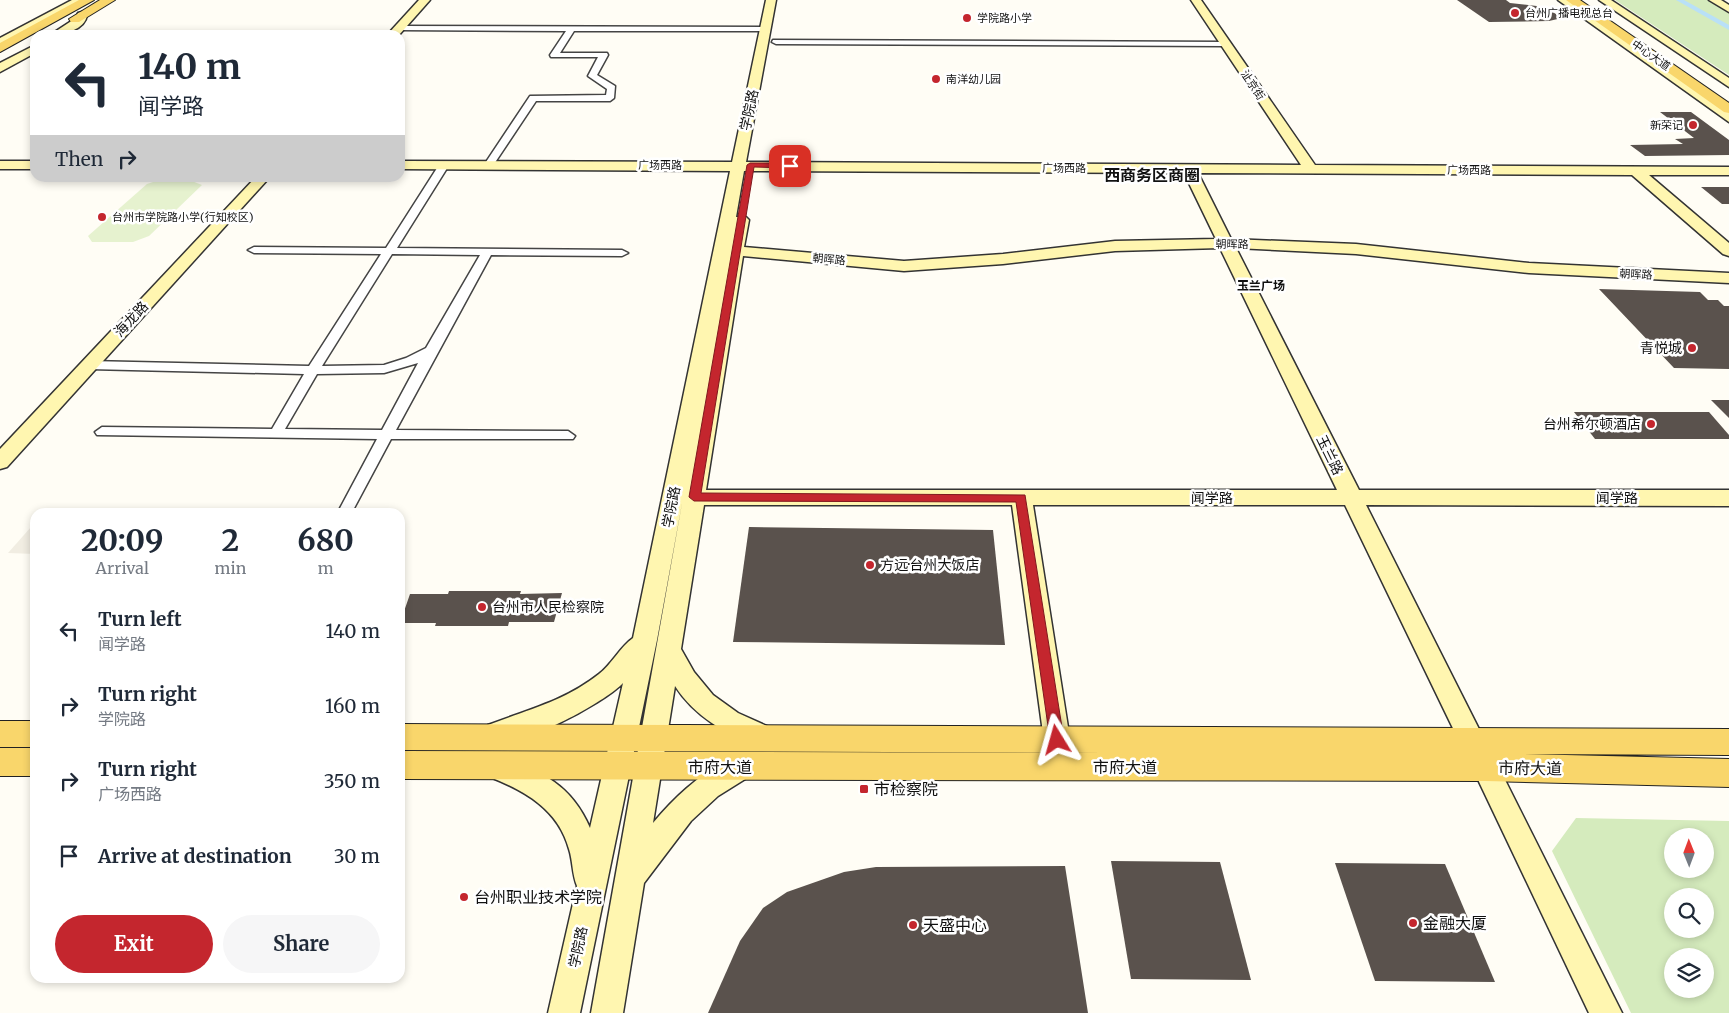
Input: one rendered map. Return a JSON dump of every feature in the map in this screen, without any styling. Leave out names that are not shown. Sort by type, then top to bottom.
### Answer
[{"type":"main road","points":[[0,42],[80,0]]},
{"type":"main road","points":[[33,30],[88,0]]},
{"type":"main road","points":[[54,30],[110,0]]},
{"type":"main road","points":[[397,30],[425,0]]},
{"type":"main road","name":"学院路","points":[[564,1013],[619,752],[645,640],[744,165],[770,36],[771,0]]},
{"type":"main road","name":"学院路","points":[[770,36],[784,0]]},
{"type":"main road","name":"沚京街","points":[[1196,0],[1311,170]]},
{"type":"main road","points":[[1563,0],[1729,118]]},
{"type":"main road","name":"中心大道","points":[[1572,0],[1729,109]]},
{"type":"main road","name":"中心大道","points":[[1591,0],[1729,94]]},
{"type":"main road","points":[[1604,0],[1729,83]]},
{"type":"main road","points":[[1714,0],[1729,9]]},
{"type":"main road","points":[[64,30],[81,20],[82,15]]},
{"type":"main road","points":[[0,48],[30,32]]},
{"type":"main road","points":[[0,60],[30,43]]},
{"type":"main road","points":[[0,68],[30,51]]},
{"type":"main road","points":[[0,165],[30,165]]},
{"type":"main road","name":"广场西路","points":[[405,165],[744,165],[1311,170],[1729,171]]},
{"type":"main road","name":"学院路","points":[[607,1013],[653,753],[668,650],[736,251],[744,165]]},
{"type":"main road","name":"玉兰路","points":[[1189,169],[1472,741]]},
{"type":"main road","points":[[1635,170],[1729,251]]},
{"type":"main road","name":"海龙路","points":[[0,462],[258,182]]},
{"type":"main road","name":"朝晖路","points":[[736,251],[904,266],[1003,259],[1115,246],[1226,243],[1356,249],[1529,268],[1729,278]]},
{"type":"main road","name":"闻学路","points":[[694,497],[1729,498]]},
{"type":"main road","points":[[1021,498],[1057,740]]},
{"type":"main road","points":[[483,738],[529,723],[588,699],[611,681],[630,661],[645,640]]},
{"type":"main road","points":[[668,650],[676,668],[696,696],[733,725],[770,739]]},
{"type":"main road","points":[[0,734],[30,734]]},
{"type":"main road","name":"市府大道","points":[[405,737],[483,738],[619,752],[653,753],[741,767],[1485,767],[1729,773]]},
{"type":"main road","name":"市府大道","points":[[653,753],[770,739],[1729,742]]},
{"type":"main road","name":"市府大道","points":[[405,765],[493,766],[619,752]]},
{"type":"main road","points":[[0,762],[30,762]]},
{"type":"main road","points":[[493,766],[544,789],[566,811],[581,840],[588,864],[588,903]]},
{"type":"main road","points":[[631,878],[648,850],[676,817],[720,778],[741,767]]},
{"type":"main road","points":[[1485,767],[1606,1013]]},
{"type":"street","points":[[405,31],[572,28],[770,36],[1225,44]]},
{"type":"street","points":[[489,165],[532,98],[610,98],[612,88],[592,76],[604,55],[554,55],[572,28]]},
{"type":"street","points":[[276,433],[313,370],[444,165]]},
{"type":"street","points":[[254,250],[486,254],[622,253]]},
{"type":"street","points":[[347,508],[431,350],[486,254]]},
{"type":"street","points":[[89,365],[389,370],[412,362],[431,350]]},
{"type":"street","points":[[102,432],[568,436]]},
{"type":"green space","points":[[1615,0],[1714,0],[1729,9],[1729,75]]},
{"type":"green space","points":[[153,182],[194,182],[202,185],[149,236],[133,242],[92,242],[88,236],[147,184]]},
{"type":"green space","points":[[1576,818],[1729,821],[1729,1013],[1631,1013],[1552,851]]},
{"type":"shaded area","points":[[30,528],[30,554],[8,553]]},
{"type":"building","name":"台州广播电视总台","points":[[1457,0],[1506,0],[1510,3],[1545,7],[1562,18],[1549,21],[1489,22]]},
{"type":"building","name":"新荣记","points":[[1660,112],[1691,112],[1729,140],[1729,155],[1645,156],[1630,145],[1683,144],[1675,139],[1694,138]]},
{"type":"building","points":[[1701,187],[1729,187],[1729,204],[1722,204]]},
{"type":"building","name":"青悦城","points":[[1599,289],[1700,292],[1708,300],[1718,300],[1724,306],[1729,306],[1729,369],[1674,368]]},
{"type":"building","points":[[1711,400],[1729,400],[1729,418]]},
{"type":"building","name":"台州希尔顿酒店","points":[[1574,412],[1709,412],[1729,435],[1729,439],[1595,439]]},
{"type":"building","name":"方远·台州大饭店","points":[[749,527],[993,530],[1005,645],[733,642]]},
{"type":"building","name":"台州市人民检察院","points":[[449,591],[521,591],[520,594],[562,593],[554,622],[509,622],[508,626],[435,626],[436,623],[405,623],[405,608],[410,594],[448,594]]},
{"type":"building","points":[[1111,861],[1220,862],[1251,980],[1131,979]]},
{"type":"building","name":"金融大厦","points":[[1335,863],[1445,864],[1495,982],[1375,981]]},
{"type":"building","name":"天盛中心","points":[[1065,866],[1088,1013],[708,1013],[740,941],[763,908],[787,892],[844,872],[876,867]]},
{"type":"waterway","points":[[1679,0],[1729,28]]},
{"type":"place","name":"台州广播电视总台","points":[[1515,13]]},
{"type":"place","name":"学院路小学","points":[[967,18]]},
{"type":"place","name":"南洋幼儿园","points":[[936,79]]},
{"type":"place","name":"新荣记","points":[[1693,125]]},
{"type":"place","name":"台州市学院路小学(行知校区)","points":[[102,217]]},
{"type":"place","name":"青悦城","points":[[1692,348]]},
{"type":"place","name":"台州希尔顿酒店","points":[[1651,424]]},
{"type":"place","name":"方远·台州大饭店","points":[[870,565]]},
{"type":"place","name":"台州市人民检察院","points":[[482,607]]},
{"type":"place","name":"市检察院","points":[[864,789]]},
{"type":"place","name":"台州职业技术学院","points":[[464,897]]},
{"type":"place","name":"金融大厦","points":[[1413,923]]},
{"type":"place","name":"天盛中心","points":[[913,925]]},
{"type":"district","name":"西商务区商圈","points":[[1152,175]]},
{"type":"district","name":"玉兰广场","points":[[1261,285]]},
{"type":"route","points":[[790,166],[750,165],[694,497],[1021,498],[1057,740]]}]
